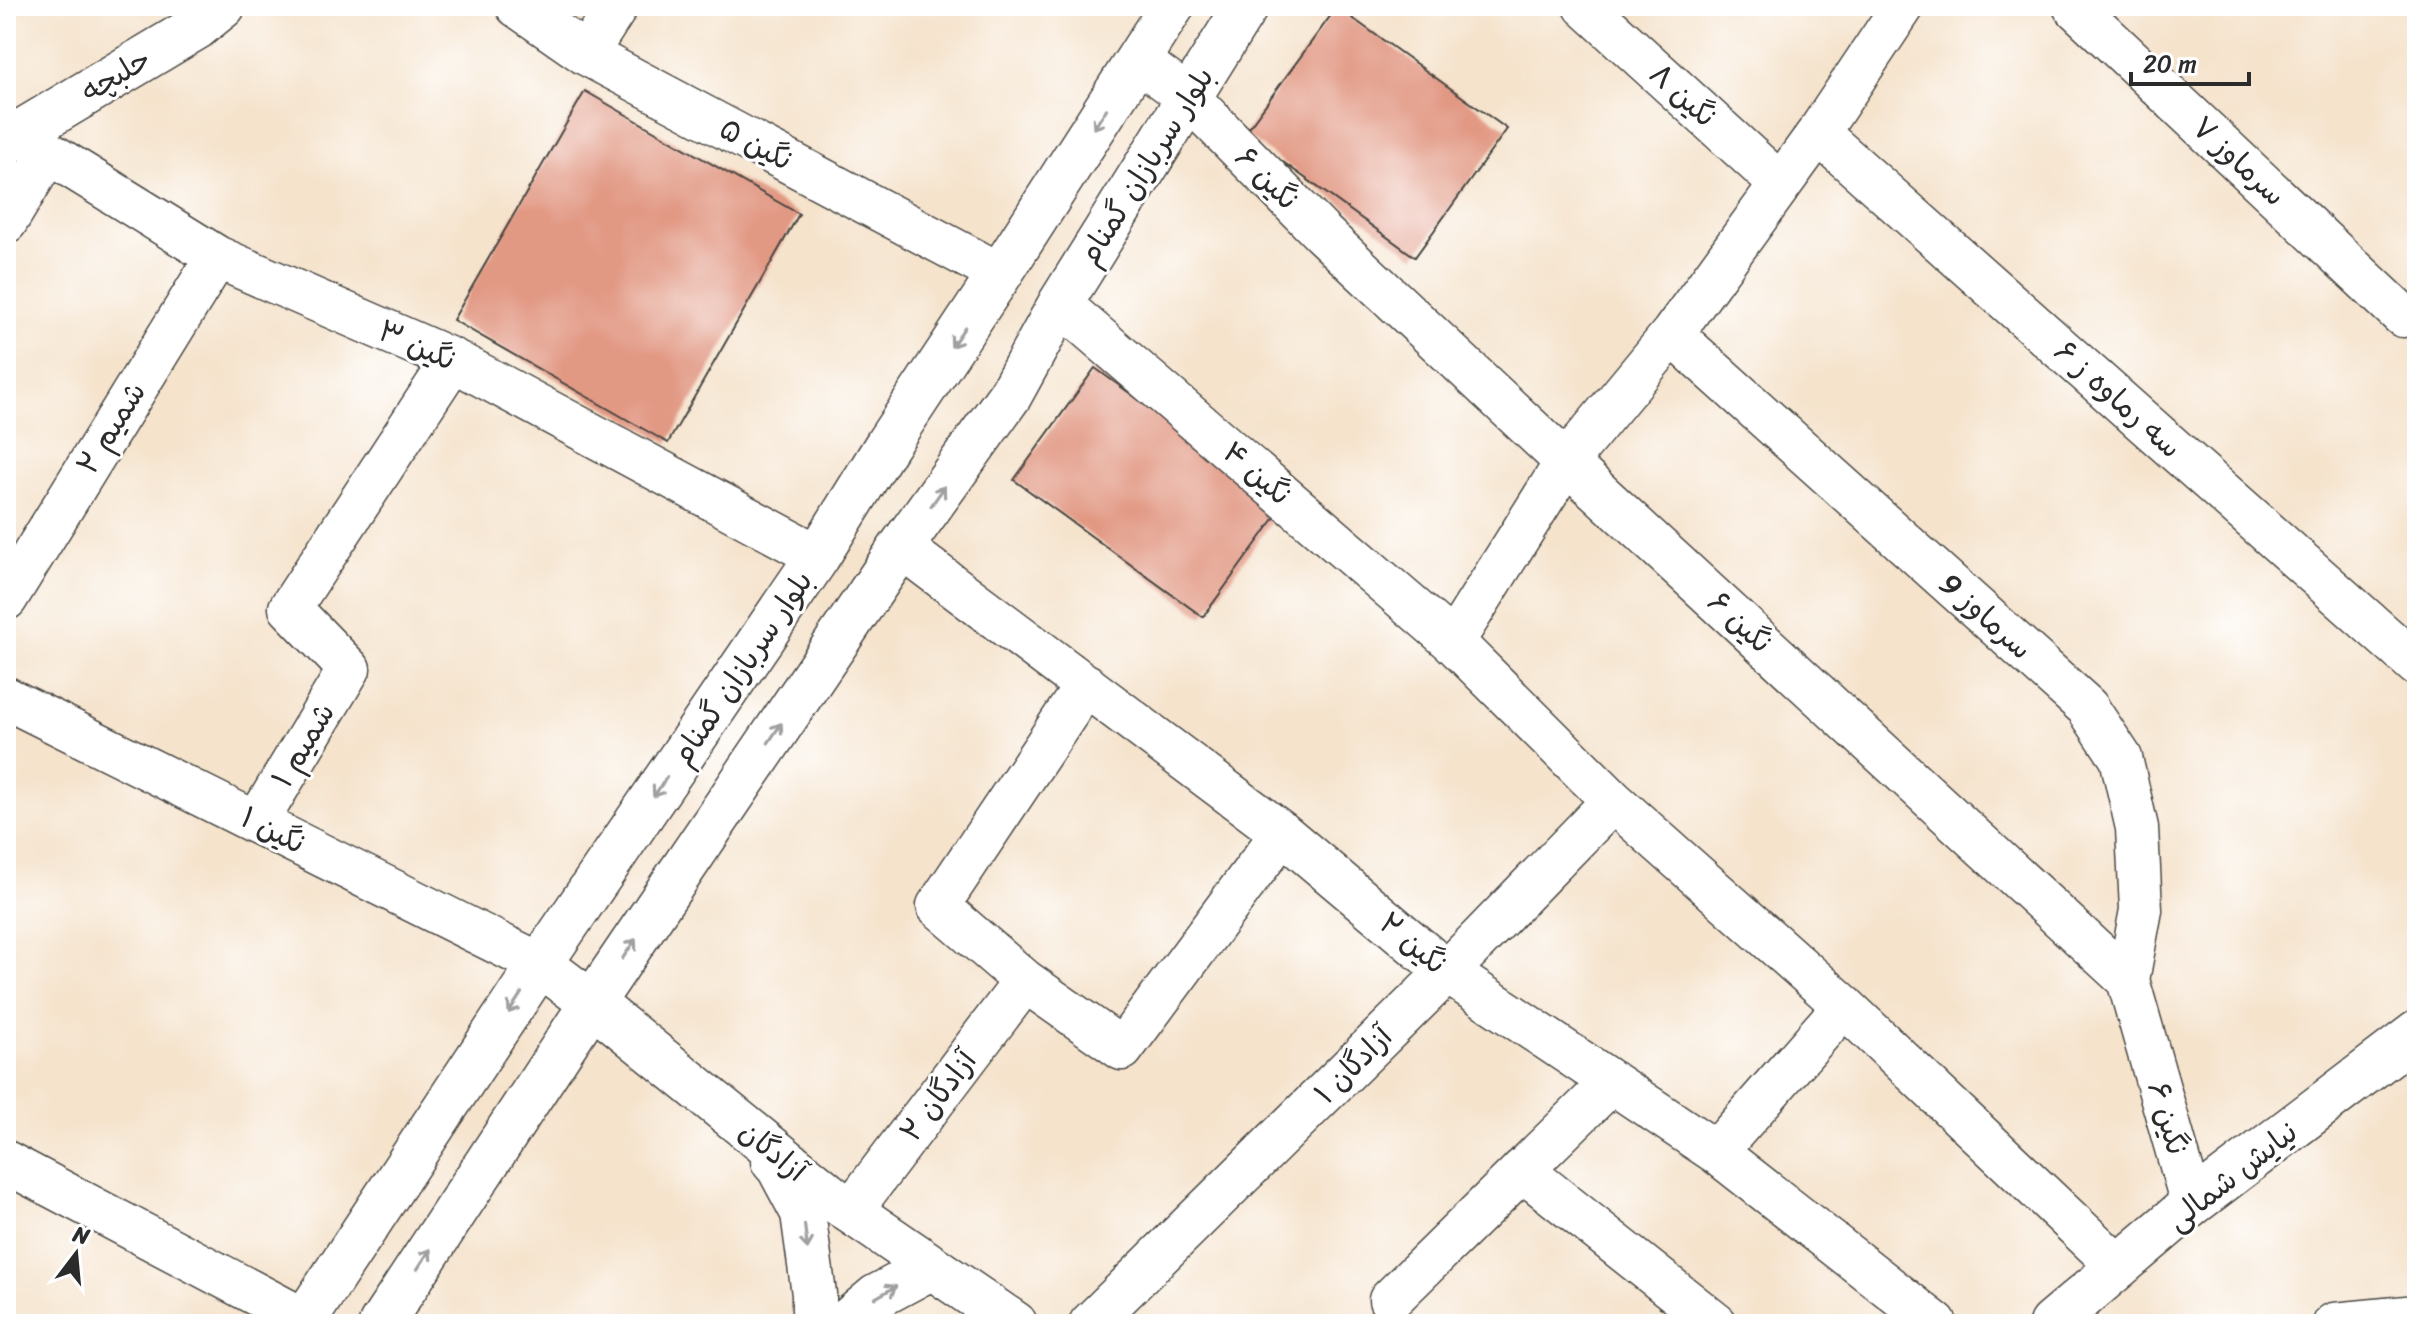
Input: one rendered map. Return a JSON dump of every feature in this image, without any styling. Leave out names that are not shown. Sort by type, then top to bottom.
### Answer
[{"type":"main road","name":"بلوار سربازان گمنام","points":[[303,1322],[540,964],[818,556],[1172,6]]},
{"type":"main road","name":"بلوار سربازان گمنام","points":[[381,1324],[592,1003],[901,547],[1010,395],[1060,304],[1246,6]]},
{"type":"main road","name":"حلبچه","points":[[24,142],[202,13]]},
{"type":"main road","name":"آزادگان","points":[[540,964],[850,1212],[1015,1324]]},
{"type":"main road","name":"نیایش شمالی","points":[[2059,1321],[2192,1204],[2417,1033]]},
{"type":"main road","points":[[739,1124],[779,1168],[803,1213],[814,1294],[814,1324]]},
{"type":"main road","points":[[844,1324],[876,1297],[932,1267]]},
{"type":"street","name":"نگین ۵","points":[[517,6],[586,54],[1000,274]]},
{"type":"street","points":[[586,54],[617,6]]},
{"type":"street","name":"نگین ۸","points":[[1585,6],[1780,184]]},
{"type":"street","points":[[1453,642],[1566,462],[1672,334],[1818,133],[1903,6]]},
{"type":"street","name":"سرماوز ۷","points":[[2074,6],[2403,316]]},
{"type":"street","name":"نگین ۶","points":[[1138,60],[1188,97],[1322,233],[2128,980],[2192,1204]]},
{"type":"street","name":"سه رماوه ز ۶","points":[[1818,133],[2417,665]]},
{"type":"street","points":[[6,222],[24,142]]},
{"type":"street","name":"نگین ۳","points":[[24,142],[217,257],[453,360],[818,556]]},
{"type":"street","name":"شمیم ۲","points":[[6,599],[217,257]]},
{"type":"street","name":"نگین ۴","points":[[1060,304],[1453,642],[1613,801],[1844,1006],[2119,1267]]},
{"type":"street","name":"سرماوز 9","points":[[1672,334],[2087,707],[2121,758],[2137,828],[2141,910],[2128,980]]},
{"type":"street","name":"شمیم ۱","points":[[257,822],[349,669],[290,608],[453,360]]},
{"type":"street","name":"نگین ۲","points":[[901,547],[1282,833],[1447,972],[1716,1152],[1936,1324]]},
{"type":"street","points":[[1086,685],[938,906],[1025,981],[1122,1049],[1282,833]]},
{"type":"street","name":"نگین ۱","points":[[6,698],[540,964]]},
{"type":"street","name":"آزادگان ۱","points":[[1090,1324],[1447,972],[1613,801]]},
{"type":"street","name":"آزادگان ۲","points":[[850,1212],[1025,981]]},
{"type":"street","points":[[1716,1152],[1844,1006]]},
{"type":"street","points":[[1390,1300],[1612,1082]]},
{"type":"street","points":[[6,1162],[303,1322]]},
{"type":"street","points":[[1522,1170],[1716,1324]]},
{"type":"street","points":[[2334,1324],[2417,1316]]},
{"type":"building","points":[[1337,7],[1507,129],[1415,257],[1244,134]]},
{"type":"building","points":[[585,91],[799,214],[668,443],[453,320]]},
{"type":"building","points":[[1095,368],[1284,505],[1203,617],[1014,480]]}]
